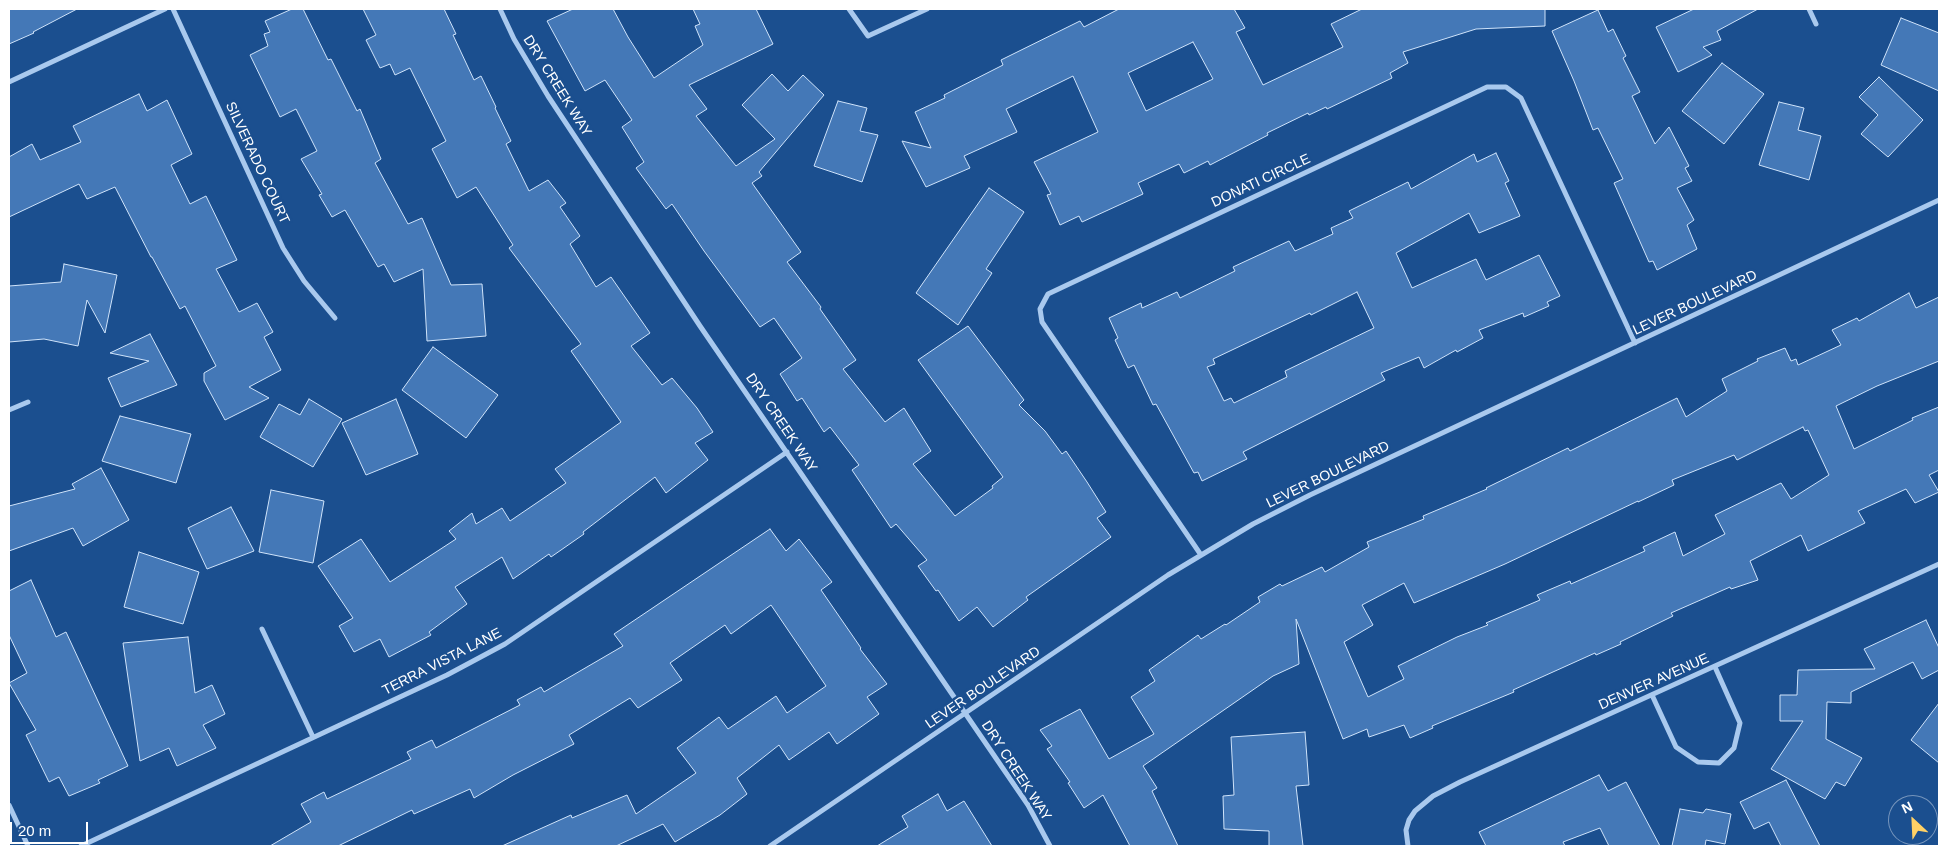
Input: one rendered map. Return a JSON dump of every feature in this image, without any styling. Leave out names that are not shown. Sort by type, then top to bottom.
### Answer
[{"type":"street","points":[[9,82],[165,9]]},
{"type":"street","name":"SILVERADO COURT","points":[[173,9],[283,248],[304,281],[335,318]]},
{"type":"street","name":"DRY CREEK WAY","points":[[500,9],[514,39],[548,96],[700,326],[1028,805],[1050,846]]},
{"type":"street","points":[[849,9],[868,36],[927,9]]},
{"type":"street","points":[[1809,9],[1816,24]]},
{"type":"street","name":"DONATI CIRCLE","points":[[1201,555],[1042,322],[1040,309],[1048,294],[1488,87],[1506,87],[1521,98],[1635,343]]},
{"type":"street","name":"LEVER BOULEVARD","points":[[770,846],[1168,574],[1253,524],[1310,495],[1939,200]]},
{"type":"street","points":[[9,410],[28,402]]},
{"type":"street","name":"TERRA VISTA LANE","points":[[81,846],[447,675],[505,644],[787,452]]},
{"type":"street","name":"DENVER AVENUE","points":[[1408,846],[1406,830],[1409,820],[1415,811],[1433,796],[1939,564]]},
{"type":"street","points":[[262,628],[313,737]]},
{"type":"street","points":[[1652,695],[1676,747],[1698,762],[1719,763],[1734,748],[1740,723],[1715,667]]},
{"type":"street","points":[[9,805],[28,846]]},
{"type":"building","points":[[9,9],[77,9],[34,33],[9,44]]},
{"type":"building","points":[[292,9],[303,9],[328,60],[331,59],[357,111],[360,109],[381,159],[375,163],[408,224],[422,218],[451,285],[482,284],[486,336],[427,341],[423,269],[394,282],[384,264],[378,267],[345,210],[332,217],[319,195],[322,194],[301,159],[317,151],[296,109],[280,117],[250,55],[268,46],[264,34],[270,32],[265,21]]},
{"type":"building","points":[[363,9],[444,9],[456,34],[453,35],[474,80],[481,76],[496,107],[511,141],[506,144],[529,191],[548,180],[566,203],[560,207],[580,236],[570,244],[596,287],[611,277],[650,333],[631,346],[662,385],[672,378],[697,408],[713,432],[695,443],[708,460],[666,493],[655,477],[583,532],[584,534],[551,557],[549,554],[513,579],[502,557],[455,587],[467,604],[429,632],[431,635],[389,657],[380,639],[354,652],[339,626],[353,618],[318,566],[361,539],[390,582],[456,539],[449,531],[472,513],[476,524],[502,508],[510,521],[566,483],[555,469],[621,422],[571,351],[581,344],[509,248],[513,245],[476,187],[457,198],[432,149],[446,141],[410,68],[395,75],[390,64],[380,68],[366,40],[376,35]]},
{"type":"building","points":[[573,9],[613,9],[654,78],[703,45],[695,26],[700,24],[693,9],[756,9],[773,44],[689,85],[707,109],[696,116],[736,166],[775,139],[742,105],[772,74],[788,91],[803,75],[824,95],[759,172],[762,176],[752,183],[801,252],[787,262],[821,307],[820,309],[856,360],[843,369],[885,422],[904,408],[931,451],[913,464],[955,516],[993,488],[992,486],[1003,477],[918,360],[968,326],[1024,400],[1019,405],[1045,431],[1062,454],[1066,451],[1106,512],[1097,518],[1111,537],[1026,597],[1028,600],[993,627],[977,607],[959,621],[938,590],[936,591],[918,566],[927,560],[896,524],[891,528],[852,470],[859,465],[830,427],[824,432],[802,398],[797,401],[780,374],[802,358],[774,318],[760,327],[672,204],[666,209],[636,168],[644,162],[622,127],[632,120],[605,80],[585,91],[547,21]]},
{"type":"building","points":[[1119,9],[1234,9],[1245,28],[1236,32],[1263,85],[1343,47],[1331,24],[1362,9],[1545,9],[1545,26],[1476,29],[1403,52],[1408,63],[1390,73],[1392,78],[1327,109],[1326,107],[1309,115],[1308,113],[1267,133],[1268,135],[1210,165],[1208,161],[1184,173],[1179,164],[1138,183],[1143,194],[1082,222],[1079,216],[1060,225],[1047,195],[1051,194],[1034,162],[1098,132],[1073,76],[1006,109],[1017,132],[964,156],[970,168],[926,187],[902,141],[931,148],[915,112],[945,98],[944,95],[1003,65],[1001,60],[1080,21],[1084,27]],"holes":[[[1193,42],[1213,79],[1146,111],[1128,73]]]},
{"type":"building","points":[[1694,9],[1758,9],[1717,31],[1721,40],[1703,47],[1712,55],[1678,72],[1656,27]]},
{"type":"building","points":[[1598,10],[1608,32],[1613,29],[1626,56],[1623,58],[1640,92],[1632,96],[1655,144],[1669,127],[1689,166],[1685,168],[1692,181],[1677,188],[1694,220],[1687,225],[1697,249],[1657,270],[1653,261],[1649,262],[1614,183],[1623,179],[1598,128],[1593,130],[1552,31]]},
{"type":"building","points":[[1901,18],[1939,33],[1939,91],[1881,65]]},
{"type":"building","points":[[1722,63],[1764,94],[1724,144],[1682,111]]},
{"type":"building","points":[[1879,77],[1923,120],[1888,157],[1861,134],[1878,115],[1859,97]]},
{"type":"building","points":[[139,94],[147,111],[167,100],[192,154],[171,165],[190,204],[206,196],[237,260],[216,269],[239,312],[257,303],[273,332],[264,337],[281,370],[249,387],[269,398],[225,420],[204,381],[204,373],[216,366],[185,306],[180,309],[115,187],[87,199],[79,184],[9,217],[9,157],[32,144],[40,160],[81,142],[73,126]]},
{"type":"building","points":[[838,101],[867,108],[860,131],[878,135],[862,182],[814,166]]},
{"type":"building","points":[[1779,102],[1804,108],[1798,130],[1821,136],[1809,180],[1759,165]]},
{"type":"building","points":[[1496,153],[1509,181],[1505,183],[1520,216],[1479,233],[1469,213],[1396,253],[1412,288],[1476,259],[1486,280],[1539,255],[1560,296],[1547,302],[1549,306],[1524,317],[1523,313],[1479,330],[1483,338],[1457,352],[1456,350],[1424,368],[1419,357],[1381,373],[1385,380],[1243,452],[1247,459],[1202,481],[1198,472],[1194,473],[1156,404],[1153,405],[1134,365],[1128,368],[1115,340],[1118,338],[1109,318],[1141,303],[1142,308],[1177,292],[1180,298],[1235,271],[1233,267],[1289,241],[1295,251],[1333,234],[1331,228],[1353,218],[1349,211],[1408,182],[1411,189],[1474,154],[1477,162]],"holes":[[[1357,292],[1374,328],[1285,371],[1287,377],[1234,403],[1231,398],[1224,401],[1207,367],[1215,364],[1213,359]]]},
{"type":"building","points":[[989,188],[1024,212],[986,269],[992,273],[958,325],[916,293]]},
{"type":"building","points":[[64,264],[117,275],[105,333],[87,300],[78,346],[44,339],[9,342],[9,286],[61,282]]},
{"type":"building","points":[[1909,293],[1916,308],[1939,297],[1939,361],[1877,386],[1836,406],[1854,449],[1913,420],[1912,418],[1939,407],[1939,470],[1929,475],[1939,492],[1915,503],[1906,489],[1858,511],[1865,523],[1808,551],[1801,535],[1750,561],[1758,580],[1731,589],[1730,587],[1671,613],[1673,616],[1620,642],[1621,644],[1596,655],[1595,653],[1513,690],[1514,692],[1432,726],[1433,728],[1410,738],[1404,725],[1369,737],[1367,729],[1343,739],[1296,619],[1299,664],[1273,676],[1143,766],[1157,788],[1152,791],[1178,846],[1130,846],[1103,795],[1084,808],[1068,783],[1070,782],[1047,749],[1052,746],[1040,730],[1080,709],[1109,759],[1154,734],[1131,697],[1155,681],[1149,670],[1198,635],[1201,639],[1226,625],[1260,602],[1258,597],[1280,584],[1282,586],[1322,567],[1325,572],[1369,547],[1367,542],[1424,519],[1423,516],[1487,489],[1568,448],[1570,451],[1677,398],[1686,417],[1727,391],[1722,379],[1758,361],[1757,359],[1785,348],[1791,361],[1796,359],[1798,365],[1841,345],[1832,330],[1857,318],[1859,321]],"holes":[[[1803,427],[1805,431],[1808,430],[1829,475],[1791,499],[1781,483],[1715,515],[1725,534],[1683,556],[1675,532],[1643,547],[1645,551],[1571,584],[1570,581],[1537,595],[1540,600],[1486,623],[1488,625],[1457,637],[1398,666],[1404,679],[1368,697],[1344,642],[1373,625],[1362,605],[1404,583],[1414,603],[1505,564],[1674,485],[1672,480],[1734,455],[1737,460]]]},
{"type":"building","points":[[150,334],[177,385],[121,407],[108,378],[149,361],[110,353]]},
{"type":"building","points":[[433,347],[498,395],[466,438],[402,390]]},
{"type":"building","points":[[309,399],[342,419],[313,467],[260,437],[279,404],[300,415]]},
{"type":"building","points":[[396,399],[418,454],[366,475],[342,423]]},
{"type":"building","points":[[120,416],[191,434],[176,483],[102,461]]},
{"type":"building","points":[[101,468],[129,520],[83,546],[73,528],[9,551],[9,506],[75,489],[72,484]]},
{"type":"building","points":[[271,490],[324,501],[313,563],[259,552]]},
{"type":"building","points":[[231,507],[254,551],[207,569],[188,528]]},
{"type":"building","points":[[770,529],[786,551],[799,539],[832,582],[821,590],[860,649],[887,684],[867,697],[879,714],[837,744],[829,732],[789,760],[779,745],[737,778],[747,794],[720,815],[675,842],[663,824],[616,846],[502,846],[571,815],[572,818],[627,795],[636,814],[696,773],[677,748],[719,717],[728,729],[776,696],[787,713],[826,686],[771,605],[731,634],[725,625],[670,663],[682,680],[638,708],[630,698],[569,735],[574,744],[513,775],[474,798],[470,789],[414,814],[412,810],[338,846],[270,846],[311,822],[301,804],[324,792],[327,799],[411,759],[407,752],[432,740],[436,748],[520,705],[517,700],[541,687],[544,692],[623,646],[614,634]]},
{"type":"building","points":[[139,552],[199,572],[183,624],[124,607]]},
{"type":"building","points":[[31,580],[56,637],[66,632],[128,766],[98,780],[100,783],[69,796],[59,777],[49,782],[26,735],[36,730],[9,683],[27,673],[9,635],[9,591]]},
{"type":"building","points":[[1926,620],[1939,648],[1939,670],[1922,679],[1913,662],[1851,692],[1851,703],[1827,702],[1826,739],[1862,758],[1845,786],[1836,782],[1825,799],[1771,769],[1803,721],[1780,721],[1780,695],[1797,695],[1798,670],[1875,669],[1864,649]]},
{"type":"building","points":[[188,637],[195,693],[212,685],[225,714],[203,725],[216,748],[177,766],[169,748],[140,761],[123,643]]},
{"type":"building","points":[[1939,703],[1939,763],[1911,740]]},
{"type":"building","points":[[1305,732],[1309,785],[1296,786],[1303,846],[1269,846],[1269,831],[1224,829],[1223,796],[1234,795],[1231,737]]},
{"type":"building","points":[[1599,775],[1608,791],[1626,782],[1660,846],[1609,846],[1600,828],[1563,842],[1565,846],[1486,846],[1479,832]]},
{"type":"building","points":[[1786,780],[1820,846],[1781,846],[1769,822],[1754,829],[1740,802]]},
{"type":"building","points":[[938,794],[947,811],[964,801],[992,846],[877,846],[908,827],[902,816]]},
{"type":"building","points":[[1680,809],[1703,813],[1706,809],[1731,814],[1725,844],[1706,840],[1705,846],[1672,846]]}]
